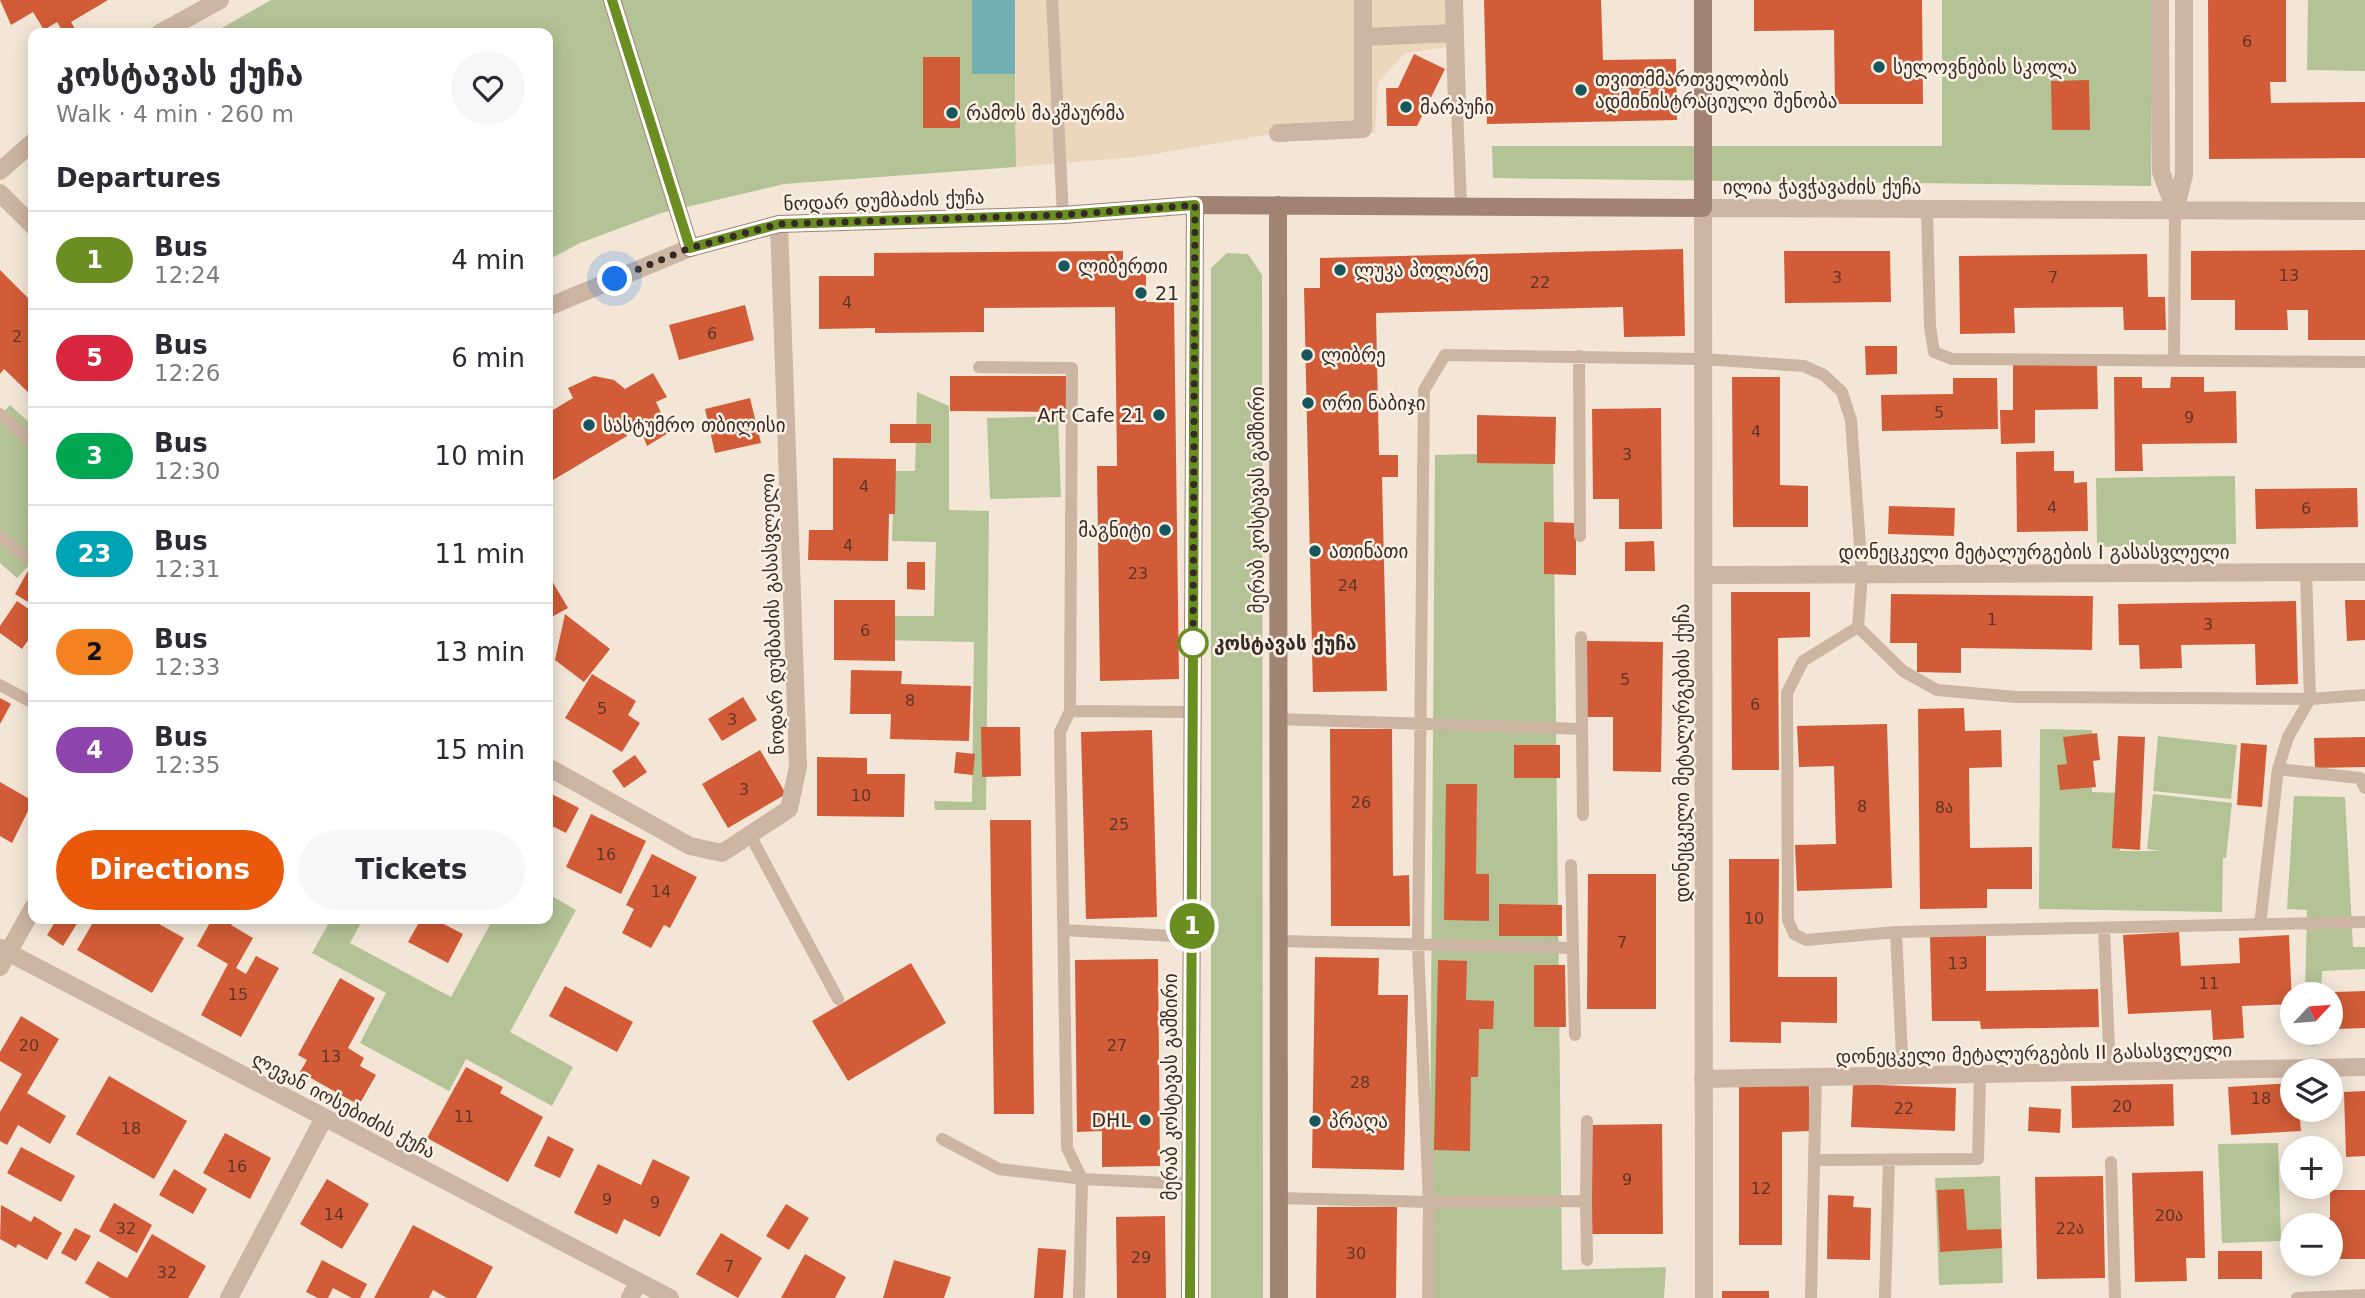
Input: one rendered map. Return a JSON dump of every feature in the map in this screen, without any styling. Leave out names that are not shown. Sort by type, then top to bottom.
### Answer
[{"type":"street","points":[[169,28],[220,0]]},
{"type":"street","points":[[612,0],[690,248]]},
{"type":"street","points":[[1278,133],[1363,129],[1363,0]]},
{"type":"street","points":[[1454,0],[1457,107]]},
{"type":"street","points":[[1703,0],[1703,208]]},
{"type":"street","points":[[2160,2],[2184,3],[2184,175],[2175,210],[2161,172],[2160,2]]},
{"type":"street","points":[[1363,37],[1455,33]]},
{"type":"street","points":[[0,171],[28,146]]},
{"type":"street","points":[[0,193],[28,221]]},
{"type":"street","name":"ნოდარ დუმბაძის ქუჩა","points":[[553,305],[690,248],[779,224],[1063,215],[1195,205],[1278,205]]},
{"type":"street","name":"მერაბ კოსტავას გამზირი","points":[[1190,1298],[1195,205]]},
{"type":"street","name":"ილია ჭავჭავაძის ქუჩა","points":[[1278,205],[2365,211]]},
{"type":"street","name":"მერაბ კოსტავას გამზირი","points":[[1278,205],[1279,1298]]},
{"type":"street","name":"დონეცკელი მეტალურგების ქუჩა","points":[[1703,208],[1704,1298]]},
{"type":"street","name":"ნოდარ დუმბაძის გასასვლელი","points":[[553,770],[690,846],[722,853],[789,809],[798,765],[779,224]]},
{"type":"street","name":"დონეცკელი მეტალურგების I გასასვლელი","points":[[1703,575],[2365,572]]},
{"type":"street","points":[[3,956],[28,916]]},
{"type":"street","name":"ლევან იოსებიძის ქუჩა","points":[[3,956],[324,1118],[670,1298]]},
{"type":"street","name":"დონეცკელი მეტალურგების II გასასვლელი","points":[[1703,1079],[2365,1067]]},
{"type":"street","points":[[229,1298],[324,1118]]},
{"type":"street","points":[[629,1298],[638,1282]]},
{"type":"lane","points":[[1052,0],[1063,215]]},
{"type":"lane","points":[[1457,107],[1461,206]]},
{"type":"lane","points":[[1927,209],[1930,327],[1934,352],[1952,359],[2365,362]]},
{"type":"lane","points":[[2174,360],[2175,210]]},
{"type":"lane","points":[[1428,1298],[1429,1202],[1418,947],[1424,390],[1445,355],[1703,359],[1804,366],[1825,376],[1842,392],[1851,420],[1862,574],[1858,627],[1903,671],[1937,691],[2016,698],[2310,699],[2365,695]]},
{"type":"lane","points":[[1579,356],[1580,536]]},
{"type":"lane","points":[[979,367],[1072,368],[1070,711],[1060,732],[1068,1149],[1082,1179],[1079,1298]]},
{"type":"lane","points":[[0,414],[28,439]]},
{"type":"lane","points":[[0,536],[28,559]]},
{"type":"lane","points":[[2260,925],[2278,769],[2288,737],[2310,699],[2306,572]]},
{"type":"lane","points":[[1858,627],[1803,661],[1787,693],[1788,920],[1794,934],[1806,940],[1896,932],[2365,922]]},
{"type":"lane","points":[[1581,637],[1583,816]]},
{"type":"lane","points":[[0,685],[28,701]]},
{"type":"lane","points":[[1070,711],[1193,712]]},
{"type":"lane","points":[[1278,719],[1582,729]]},
{"type":"lane","points":[[2278,769],[2348,774],[2360,778],[2365,788]]},
{"type":"lane","points":[[750,835],[838,999]]},
{"type":"lane","points":[[1571,865],[1575,1035]]},
{"type":"lane","points":[[2104,928],[2110,1073]]},
{"type":"lane","points":[[1063,930],[1192,937]]},
{"type":"lane","points":[[1896,932],[1903,1076]]},
{"type":"lane","points":[[1279,941],[1418,947],[1572,948]]},
{"type":"lane","points":[[1814,1160],[1978,1159],[1980,1074]]},
{"type":"lane","points":[[1811,1298],[1816,1077]]},
{"type":"lane","points":[[1587,1121],[1587,1260]]},
{"type":"lane","points":[[942,1139],[999,1169],[1082,1179],[1191,1184]]},
{"type":"lane","points":[[1885,1298],[1889,1160]]},
{"type":"lane","points":[[2111,1162],[2115,1298]]},
{"type":"lane","points":[[1279,1198],[1429,1202],[1586,1201]]},
{"type":"lane","points":[[2297,1298],[2365,1295]]},
{"type":"green space","points":[[271,0],[972,0],[973,73],[1015,74],[1016,167],[784,184],[661,213],[580,243],[553,257],[553,28],[222,28]]},
{"type":"green space","points":[[1942,0],[2153,0],[2151,186],[1493,178],[1492,146],[1942,146]]},
{"type":"green space","points":[[2308,0],[2365,0],[2365,71],[2307,70]]},
{"type":"green space","points":[[1227,253],[1248,254],[1262,275],[1263,1298],[1211,1298],[1211,268]]},
{"type":"green space","points":[[917,392],[949,406],[949,510],[989,511],[986,810],[935,810],[934,801],[972,802],[974,642],[880,640],[881,616],[934,616],[936,542],[892,541],[894,471],[915,471]]},
{"type":"green space","points":[[10,405],[28,421],[28,566],[17,578],[0,563],[0,416]]},
{"type":"green space","points":[[1058,416],[1061,497],[990,499],[987,418]]},
{"type":"green space","points":[[1553,452],[1562,1270],[1666,1267],[1664,1298],[1429,1298],[1435,455]]},
{"type":"green space","points":[[2235,476],[2236,544],[2097,547],[2096,478]]},
{"type":"green space","points":[[2040,729],[2092,730],[2092,792],[2120,793],[2120,851],[2160,851],[2147,849],[2153,794],[2232,803],[2226,858],[2223,858],[2222,912],[2039,909]]},
{"type":"green space","points":[[2158,736],[2237,745],[2231,799],[2153,791]]},
{"type":"green space","points":[[2294,796],[2345,797],[2353,947],[2365,947],[2365,969],[2322,971],[2322,982],[2305,982],[2307,910],[2287,909]]},
{"type":"green space","points":[[553,897],[576,910],[510,1032],[573,1067],[552,1106],[466,1059],[449,1091],[360,1043],[386,993],[312,953],[328,924],[360,924],[350,943],[451,997],[490,924],[553,924]]},
{"type":"green space","points":[[2278,1143],[2280,1241],[2222,1243],[2218,1144]]},
{"type":"green space","points":[[2000,1176],[2003,1283],[1939,1285],[1935,1178]]},
{"type":"shaded area","points":[[1015,0],[1454,0],[1455,46],[1405,53],[1378,83],[1375,134],[1363,129],[1278,133],[1137,157],[1016,167]]},
{"type":"water","points":[[972,0],[1015,0],[1015,74],[972,74]]},
{"type":"building","points":[[0,0],[108,0],[71,22],[74,28],[61,28],[57,22],[43,28],[33,12],[11,25]]},
{"type":"building","name":"თვითმმართველობის ადმინისტრაციული შენობა","points":[[1484,0],[1601,0],[1603,60],[1676,59],[1677,120],[1487,124]]},
{"type":"building","name":"სელოვნების სკოლა","points":[[1754,0],[1922,0],[1923,104],[1835,104],[1834,30],[1754,31]]},
{"type":"building","points":[[2208,0],[2286,0],[2286,82],[2270,82],[2271,103],[2365,102],[2365,158],[2209,159]]},
{"type":"building","name":"მარპუჩი","points":[[1414,54],[1445,69],[1417,126],[1387,126],[1386,88],[1398,88]]},
{"type":"building","points":[[923,57],[960,57],[960,128],[923,128]]},
{"type":"building","points":[[2089,80],[2090,130],[2052,130],[2051,81]]},
{"type":"building","points":[[1683,249],[1685,336],[1624,337],[1623,307],[1376,313],[1379,455],[1398,455],[1398,477],[1382,477],[1387,691],[1313,692],[1304,288],[1320,288],[1320,258]]},
{"type":"building","points":[[2365,250],[2365,340],[2308,340],[2308,310],[2287,310],[2288,330],[2235,330],[2235,300],[2191,300],[2191,251]]},
{"type":"building","points":[[1123,251],[1123,266],[1146,266],[1146,302],[1174,302],[1179,679],[1100,681],[1097,466],[1117,466],[1115,307],[984,308],[984,332],[875,333],[875,328],[819,329],[819,276],[874,276],[874,253]]},
{"type":"building","points":[[1784,251],[1890,251],[1891,302],[1785,303]]},
{"type":"building","points":[[2147,254],[2148,297],[2165,297],[2166,330],[2124,330],[2123,307],[2014,308],[2015,333],[1960,334],[1959,256]]},
{"type":"building","points":[[0,270],[28,298],[28,392],[4,369],[0,374]]},
{"type":"building","points":[[745,305],[754,340],[679,360],[669,325]]},
{"type":"building","points":[[1865,346],[1897,346],[1897,374],[1866,375]]},
{"type":"building","points":[[2097,363],[2098,409],[2035,410],[2035,443],[2001,444],[2000,410],[2013,410],[2013,364]]},
{"type":"building","name":"სასტუმრო თბილისი","points":[[653,373],[667,397],[656,402],[670,432],[647,446],[638,422],[624,428],[627,436],[553,480],[553,410],[573,398],[568,388],[594,376],[614,380],[625,389]]},
{"type":"building","points":[[950,376],[1066,376],[1066,412],[950,411]]},
{"type":"building","points":[[1732,377],[1780,377],[1780,485],[1808,486],[1808,527],[1733,527]]},
{"type":"building","points":[[2114,377],[2142,377],[2142,388],[2170,388],[2171,377],[2204,377],[2204,392],[2236,391],[2237,443],[2142,444],[2143,471],[2115,471]]},
{"type":"building","points":[[1953,378],[1997,378],[1998,429],[1882,431],[1881,395],[1953,394]]},
{"type":"building","points":[[750,398],[761,443],[715,453],[705,409]]},
{"type":"building","points":[[1661,408],[1662,529],[1619,529],[1619,499],[1593,499],[1592,409]]},
{"type":"building","points":[[1477,415],[1556,417],[1555,464],[1477,463]]},
{"type":"building","points":[[890,424],[931,424],[931,443],[890,443]]},
{"type":"building","points":[[2054,451],[2054,471],[2074,471],[2074,483],[2087,482],[2088,531],[2017,532],[2016,452]]},
{"type":"building","points":[[833,458],[896,459],[895,514],[889,514],[888,561],[808,560],[809,530],[833,530]]},
{"type":"building","points":[[2357,488],[2358,527],[2256,529],[2255,489]]},
{"type":"building","points":[[1889,506],[1955,508],[1954,536],[1888,534]]},
{"type":"building","points":[[1544,522],[1576,523],[1576,575],[1544,574]]},
{"type":"building","points":[[1654,541],[1655,571],[1625,571],[1625,542]]},
{"type":"building","points":[[907,562],[925,562],[925,590],[907,589]]},
{"type":"building","points":[[28,571],[28,602],[15,594]]},
{"type":"building","points":[[553,582],[568,608],[553,616]]},
{"type":"building","points":[[1731,592],[1810,592],[1810,637],[1778,638],[1779,770],[1732,770]]},
{"type":"building","points":[[1891,594],[2093,596],[2092,650],[1961,648],[1961,673],[1917,672],[1917,643],[1890,643]]},
{"type":"building","points":[[834,600],[895,600],[895,661],[834,660]]},
{"type":"building","points":[[2345,600],[2365,600],[2365,640],[2347,641]]},
{"type":"building","points":[[17,601],[28,609],[28,640],[22,649],[0,633],[0,626]]},
{"type":"building","points":[[2296,601],[2298,684],[2256,685],[2255,644],[2181,645],[2182,668],[2140,669],[2139,645],[2119,645],[2118,604]]},
{"type":"building","points":[[565,614],[610,649],[584,682],[555,660]]},
{"type":"building","points":[[1587,641],[1663,642],[1661,772],[1613,771],[1613,717],[1587,717]]},
{"type":"building","points":[[851,670],[902,671],[901,684],[971,686],[969,741],[890,739],[891,714],[850,714]]},
{"type":"building","points":[[592,674],[636,701],[628,715],[640,723],[622,752],[565,718]]},
{"type":"building","points":[[743,697],[757,720],[722,741],[708,719]]},
{"type":"building","points":[[0,698],[11,704],[0,724]]},
{"type":"building","points":[[1964,708],[1965,731],[2001,730],[2002,767],[1969,768],[1970,848],[2032,847],[2032,889],[1987,889],[1987,908],[1920,909],[1918,709]]},
{"type":"building","points":[[1887,724],[1892,888],[1797,891],[1795,845],[1836,844],[1834,766],[1799,767],[1797,726]]},
{"type":"building","points":[[981,727],[1020,727],[1021,776],[982,777]]},
{"type":"building","points":[[1330,729],[1392,729],[1393,876],[1409,875],[1410,926],[1331,926]]},
{"type":"building","points":[[1152,730],[1157,917],[1086,919],[1081,732]]},
{"type":"building","points":[[2097,733],[2100,760],[2093,761],[2096,787],[2060,790],[2057,765],[2067,764],[2063,737]]},
{"type":"building","points":[[2118,736],[2145,737],[2140,850],[2112,848]]},
{"type":"building","points":[[2365,737],[2365,767],[2315,768],[2314,738]]},
{"type":"building","points":[[2241,743],[2267,745],[2262,807],[2237,805]]},
{"type":"building","points":[[1514,745],[1560,745],[1560,778],[1514,778]]},
{"type":"building","points":[[760,750],[786,794],[728,828],[702,784]]},
{"type":"building","points":[[956,752],[975,754],[973,775],[954,773]]},
{"type":"building","points":[[635,755],[647,772],[624,788],[612,771]]},
{"type":"building","points":[[817,757],[867,758],[867,774],[905,774],[904,817],[817,816]]},
{"type":"building","points":[[0,782],[28,798],[28,811],[12,843],[0,836]]},
{"type":"building","points":[[1446,784],[1477,784],[1476,874],[1489,874],[1489,921],[1444,920]]},
{"type":"building","points":[[553,795],[579,808],[566,833],[553,826]]},
{"type":"building","points":[[591,814],[646,841],[621,894],[566,867]]},
{"type":"building","points":[[990,820],[1031,820],[1034,1114],[994,1114]]},
{"type":"building","points":[[652,854],[697,877],[670,928],[664,925],[651,948],[622,933],[634,909],[626,905]]},
{"type":"building","points":[[1729,859],[1779,859],[1778,977],[1837,977],[1837,1023],[1781,1022],[1781,1043],[1730,1042]]},
{"type":"building","points":[[1588,874],[1656,874],[1656,1009],[1587,1009]]},
{"type":"building","points":[[1499,904],[1562,905],[1562,936],[1499,936]]},
{"type":"building","points":[[54,924],[77,924],[63,946],[47,935]]},
{"type":"building","points":[[92,924],[159,924],[184,938],[152,993],[77,950]]},
{"type":"building","points":[[209,924],[232,924],[253,938],[236,968],[246,974],[256,956],[279,968],[241,1037],[201,1015],[228,964],[197,946]]},
{"type":"building","points":[[418,924],[444,924],[463,934],[448,963],[408,942]]},
{"type":"building","points":[[2179,932],[2181,966],[2240,963],[2239,938],[2289,935],[2291,982],[2280,982],[2280,1004],[2242,1006],[2244,1038],[2213,1040],[2211,1010],[2128,1014],[2123,935]]},
{"type":"building","points":[[1986,935],[1986,991],[2098,989],[2099,1027],[1981,1029],[1980,1021],[1932,1021],[1930,936]]},
{"type":"building","points":[[1315,957],[1379,958],[1378,995],[1408,995],[1404,1170],[1312,1168]]},
{"type":"building","points":[[1158,959],[1160,1166],[1102,1167],[1102,1131],[1077,1132],[1075,960]]},
{"type":"building","points":[[1438,960],[1467,961],[1466,1000],[1494,1001],[1493,1029],[1479,1029],[1478,1077],[1471,1077],[1470,1151],[1434,1150]]},
{"type":"building","points":[[911,963],[946,1023],[848,1081],[812,1021]]},
{"type":"building","points":[[1534,965],[1565,965],[1566,1027],[1534,1027]]},
{"type":"building","points":[[340,978],[375,998],[348,1048],[364,1058],[360,1066],[376,1075],[359,1105],[300,1072],[307,1060],[298,1055]]},
{"type":"building","points":[[565,986],[633,1022],[617,1052],[549,1016]]},
{"type":"building","points":[[2365,991],[2365,1028],[2343,1029],[2343,992]]},
{"type":"building","points":[[21,1016],[59,1039],[27,1093],[66,1116],[50,1144],[18,1125],[7,1145],[0,1141],[0,1112],[22,1074],[0,1061],[0,1052]]},
{"type":"building","points":[[466,1067],[503,1087],[500,1093],[543,1117],[508,1182],[427,1138]]},
{"type":"building","points":[[109,1076],[187,1121],[154,1179],[76,1134]]},
{"type":"building","points":[[1739,1084],[1809,1084],[1810,1131],[1782,1132],[1782,1245],[1739,1245]]},
{"type":"building","points":[[1853,1084],[1956,1088],[1955,1131],[1851,1127]]},
{"type":"building","points":[[2173,1084],[2174,1126],[2072,1128],[2071,1086]]},
{"type":"building","points":[[2280,1084],[2280,1122],[2300,1122],[2301,1131],[2231,1135],[2228,1087]]},
{"type":"building","points":[[2365,1091],[2365,1156],[2346,1157],[2344,1092]]},
{"type":"building","points":[[2029,1107],[2061,1109],[2060,1133],[2028,1131]]},
{"type":"building","points":[[1662,1124],[1663,1234],[1592,1234],[1591,1125]]},
{"type":"building","points":[[225,1133],[271,1158],[250,1199],[203,1173]]},
{"type":"building","points":[[548,1136],[574,1149],[560,1178],[534,1166]]},
{"type":"building","points":[[21,1147],[75,1176],[61,1202],[7,1173]]},
{"type":"building","points":[[653,1159],[690,1177],[660,1237],[624,1219],[617,1234],[574,1213],[598,1164],[641,1185]]},
{"type":"building","points":[[174,1169],[207,1189],[193,1214],[159,1195]]},
{"type":"building","points":[[2203,1171],[2205,1258],[2186,1258],[2187,1281],[2135,1282],[2132,1173]]},
{"type":"building","points":[[2103,1176],[2105,1278],[2037,1279],[2035,1177]]},
{"type":"building","points":[[327,1179],[369,1204],[342,1249],[300,1224]]},
{"type":"building","points":[[1964,1189],[1967,1230],[2001,1229],[2002,1248],[1940,1252],[1937,1190]]},
{"type":"building","points":[[2343,1190],[2365,1190],[2365,1259],[2343,1259],[2343,1213],[2330,1213],[2330,1199],[2343,1199]]},
{"type":"building","points":[[1828,1195],[1854,1196],[1853,1207],[1871,1208],[1870,1260],[1827,1259]]},
{"type":"building","points":[[114,1203],[152,1225],[137,1253],[99,1231]]},
{"type":"building","points":[[786,1204],[809,1218],[789,1250],[766,1236]]},
{"type":"building","points":[[1,1205],[31,1222],[34,1216],[62,1233],[47,1260],[18,1244],[16,1248],[0,1239]]},
{"type":"building","points":[[1317,1207],[1397,1207],[1396,1298],[1316,1298]]},
{"type":"building","points":[[1165,1216],[1166,1298],[1117,1298],[1116,1217]]},
{"type":"building","points":[[413,1225],[493,1267],[476,1298],[447,1298],[433,1290],[429,1298],[374,1298]]},
{"type":"building","points":[[75,1228],[91,1236],[76,1261],[61,1253]]},
{"type":"building","points":[[721,1233],[762,1258],[738,1298],[696,1274]]},
{"type":"building","points":[[152,1234],[206,1266],[188,1298],[111,1298],[85,1283],[98,1261],[127,1278]]},
{"type":"building","points":[[1038,1248],[1066,1250],[1063,1298],[1034,1298]]},
{"type":"building","points":[[2218,1251],[2262,1251],[2262,1279],[2218,1279]]},
{"type":"building","points":[[805,1254],[846,1277],[835,1298],[781,1298]]},
{"type":"building","points":[[322,1260],[367,1284],[360,1298],[352,1298],[333,1288],[328,1298],[318,1298],[306,1292]]},
{"type":"building","points":[[894,1260],[951,1277],[944,1298],[883,1298]]},
{"type":"building","points":[[1722,1291],[1769,1291],[1769,1298],[1722,1298]]},
{"type":"bus line","name":"1","points":[[612,0],[690,248],[779,224],[964,216],[1063,215],[1195,205],[1190,1298]]},
{"type":"place","name":"სელოვნების სკოლა","points":[[1879,67]]},
{"type":"place","name":"თვითმმართველობის ადმინისტრაციული შენობა","points":[[1581,90]]},
{"type":"place","name":"მარპუჩი","points":[[1406,107]]},
{"type":"place","name":"რამოს მაკშაურმა","points":[[952,113]]},
{"type":"place","name":"ლიბერთი","points":[[1064,266]]},
{"type":"place","name":"ლუკა პოლარე","points":[[1340,270]]},
{"type":"place","name":"21","points":[[1141,293]]},
{"type":"place","name":"ლიბრე","points":[[1307,355]]},
{"type":"place","name":"ორი ნაბიჯი","points":[[1308,403]]},
{"type":"place","name":"Art Cafe 21","points":[[1159,415]]},
{"type":"place","name":"სასტუმრო თბილისი","points":[[589,425]]},
{"type":"place","name":"მაგნიტი","points":[[1165,530]]},
{"type":"place","name":"ათინათი","points":[[1315,551]]},
{"type":"place","name":"კოსტავას ქუჩა","points":[[1193,643]]},
{"type":"place","name":"DHL","points":[[1145,1120]]},
{"type":"place","name":"პრაღა","points":[[1315,1121]]},
{"type":"route","points":[[615,279],[690,248],[779,224],[964,216],[1063,215],[1195,205],[1193,643]]}]
